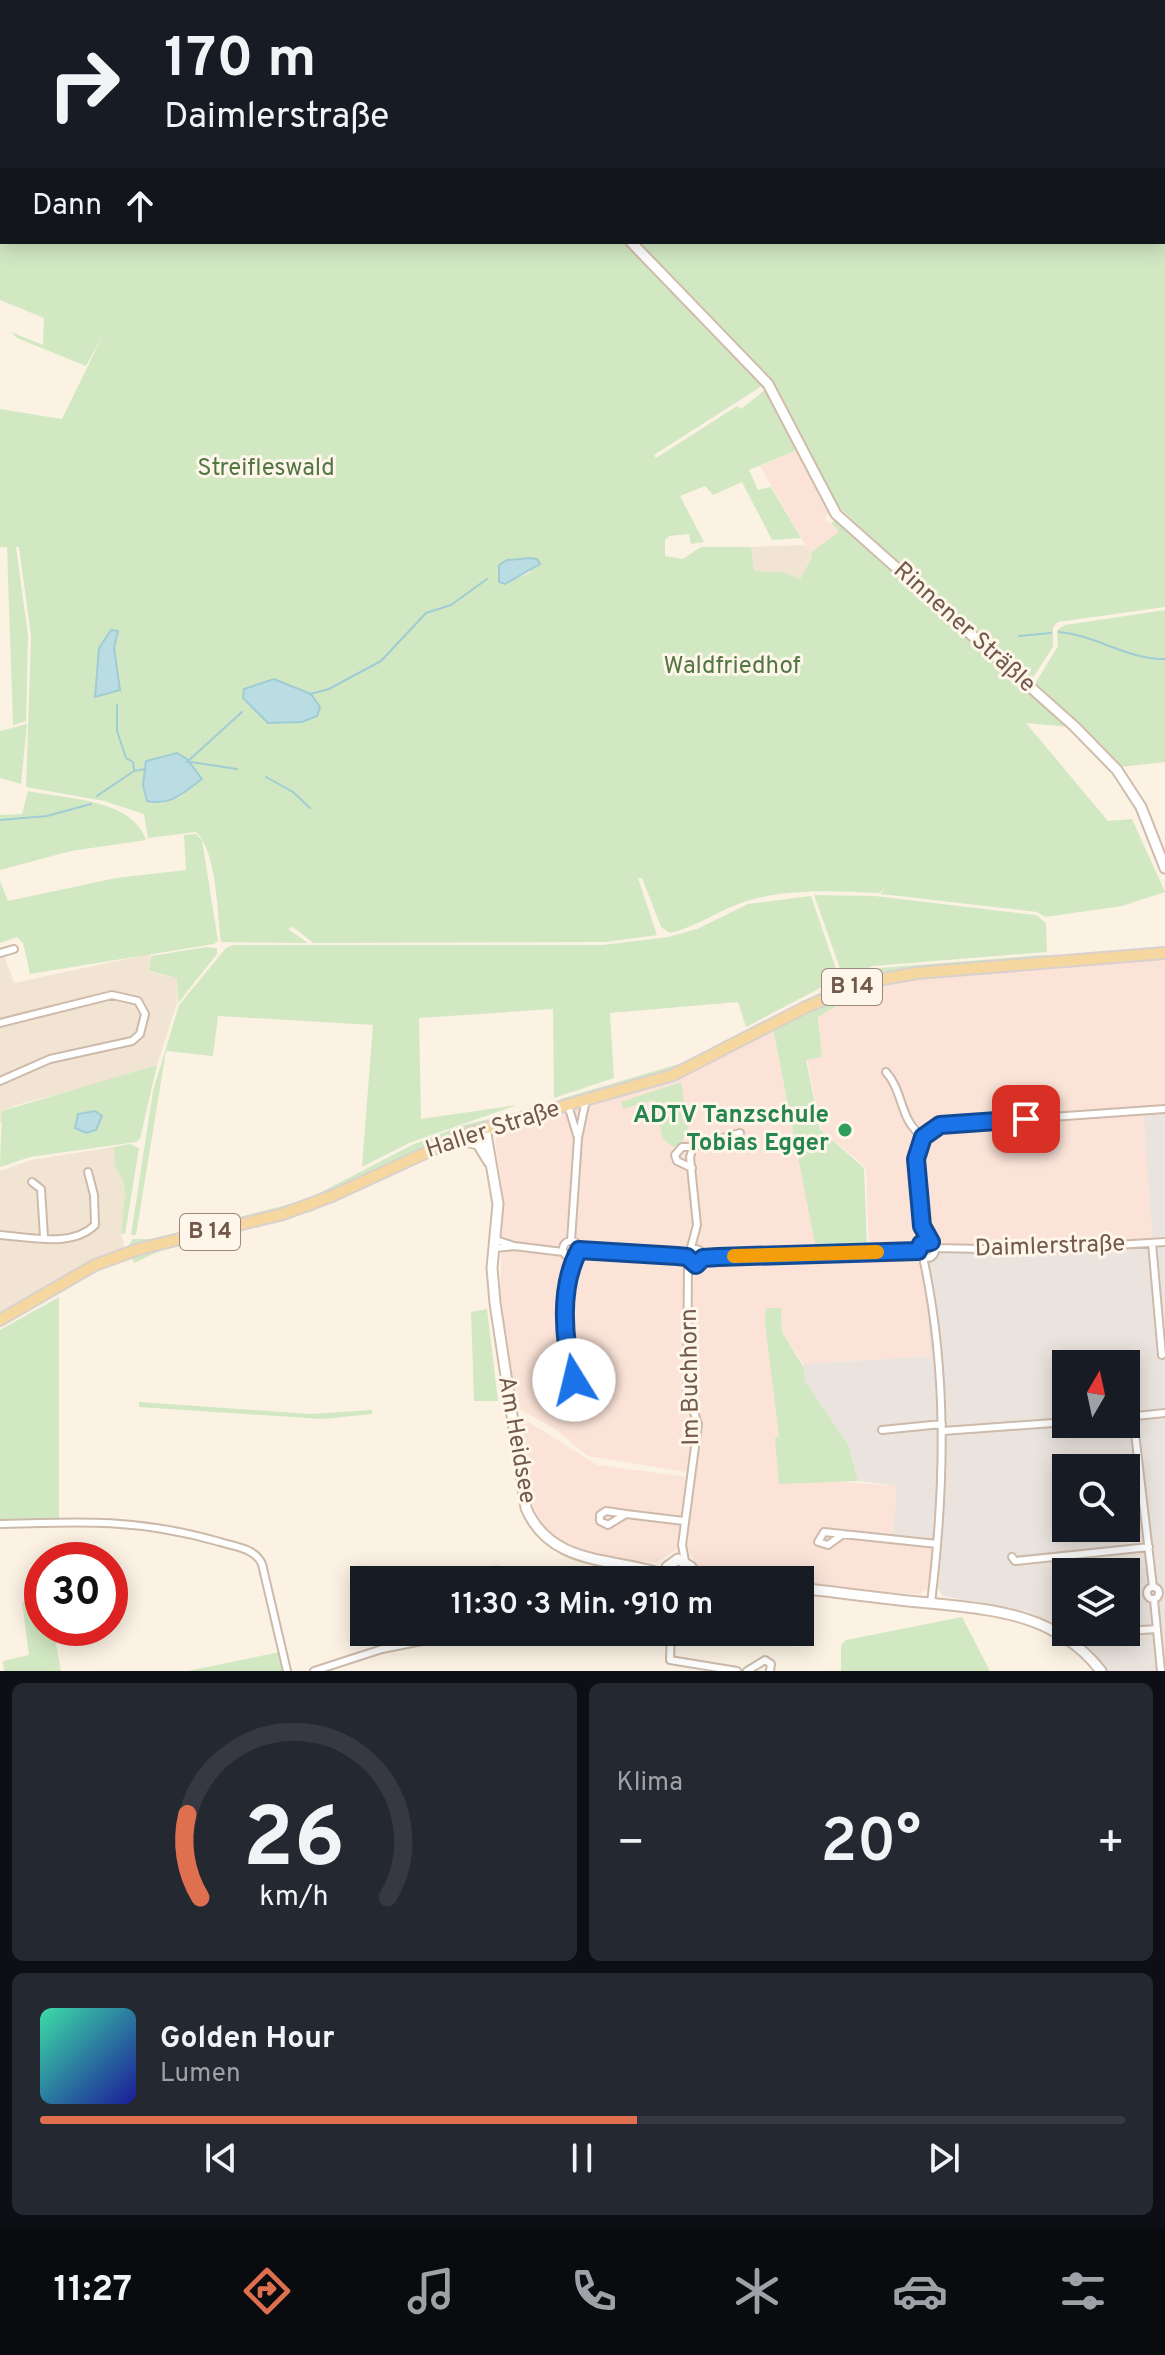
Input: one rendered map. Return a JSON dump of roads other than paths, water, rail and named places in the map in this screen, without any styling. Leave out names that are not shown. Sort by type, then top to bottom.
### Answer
[{"type":"main road","name":"Rinnener Sträßle","points":[[633,244],[768,384],[836,514],[1074,726],[1117,770],[1141,807],[1165,868]]},
{"type":"main road","name":"Haller Straße","points":[[0,1320],[95,1265],[139,1249],[283,1214],[332,1196],[485,1128],[686,1069],[806,1007],[866,982],[917,973],[1165,953]]},
{"type":"main road","points":[[485,1128],[498,1204]]},
{"type":"main road","points":[[456,1139],[476,1143],[484,1151],[498,1204]]},
{"type":"main road","name":"Am Heidsee","points":[[498,1204],[494,1276],[523,1499],[529,1516],[549,1542],[570,1553],[638,1566]]},
{"type":"main road","points":[[814,1590],[1005,1611],[1038,1621],[1081,1648],[1101,1671]]},
{"type":"street","points":[[0,953],[14,949]]},
{"type":"street","points":[[0,1023],[119,995],[142,1004],[144,1022],[132,1041],[50,1059],[0,1081]]},
{"type":"street","points":[[886,1072],[893,1081],[906,1122],[923,1137]]},
{"type":"street","points":[[574,1380],[565,1308],[569,1273],[577,1253],[571,1241],[578,1138],[586,1100]]},
{"type":"street","points":[[568,1105],[578,1138]]},
{"type":"street","points":[[931,1603],[943,1495],[942,1428],[916,1159],[923,1137],[940,1125],[1165,1109]]},
{"type":"street","points":[[692,1168],[677,1161],[675,1155],[682,1147],[693,1147],[740,1133]]},
{"type":"street","points":[[693,1147],[696,1235],[700,1258]]},
{"type":"street","points":[[0,1235],[67,1239],[85,1235],[95,1225],[94,1195],[88,1172]]},
{"type":"street","points":[[32,1182],[41,1189],[44,1237]]},
{"type":"street","points":[[496,1244],[577,1253],[700,1258],[923,1252],[933,1245],[922,1226]]},
{"type":"street","points":[[689,1257],[696,1235]]},
{"type":"street","points":[[569,1273],[564,1251],[571,1241]]},
{"type":"street","name":"Daimlerstraße","points":[[923,1252],[933,1245],[1037,1250],[1165,1242]]},
{"type":"street","points":[[1152,1243],[1162,1355]]},
{"type":"street","points":[[689,1257],[700,1258]]},
{"type":"street","name":"Im Buchhorn","points":[[673,1566],[682,1545],[698,1424],[687,1392],[689,1257]]},
{"type":"street","name":"Im Buchhorn","points":[[691,1280],[700,1258]]},
{"type":"street","points":[[1140,1415],[1165,1413]]},
{"type":"street","points":[[882,1430],[1052,1423]]},
{"type":"street","points":[[1133,1438],[1153,1587],[1159,1591],[1154,1600],[1161,1671]]},
{"type":"street","points":[[626,1514],[684,1521]]},
{"type":"street","points":[[0,1524],[120,1521],[192,1534],[252,1552],[262,1564],[287,1671]]},
{"type":"street","points":[[843,1534],[937,1544]]},
{"type":"street","points":[[1012,1557],[1015,1561],[1149,1547]]},
{"type":"street","points":[[1140,1630],[1157,1629]]},
{"type":"street","points":[[314,1671],[397,1646]]},
{"type":"street","points":[[670,1646],[670,1660],[737,1671]]},
{"type":"street","points":[[747,1671],[765,1660],[771,1664],[770,1671]]},
{"type":"water","points":[[537,559],[540,564],[505,584],[499,582],[499,565],[507,560]]},
{"type":"water","points":[[111,630],[118,631],[114,648],[120,690],[95,697],[99,648]]},
{"type":"water","points":[[274,679],[311,694],[320,707],[317,716],[302,722],[268,723],[243,698],[244,689]]},
{"type":"water","points":[[177,753],[187,759],[202,779],[170,800],[147,801],[143,785],[146,761]]},
{"type":"water","points":[[95,1111],[102,1116],[96,1130],[86,1133],[75,1128],[78,1114]]},
{"type":"waterway","points":[[310,694],[329,689],[381,661],[426,613],[451,605],[487,579]]},
{"type":"waterway","points":[[1059,632],[1138,656],[1165,659]]},
{"type":"waterway","points":[[1019,636],[1051,633]]},
{"type":"waterway","points":[[117,705],[117,731],[126,758],[133,762],[134,770]]},
{"type":"waterway","points":[[187,762],[242,712]]},
{"type":"waterway","points":[[191,762],[237,769]]},
{"type":"waterway","points":[[97,796],[134,771],[145,769]]},
{"type":"waterway","points":[[266,777],[293,792],[310,808]]},
{"type":"waterway","points":[[0,820],[47,816],[91,804]]},
{"type":"place","name":"ADTV Tanzschule Tobias Egger","points":[[845,1130]]},
{"type":"park label","name":"Streifleswald","points":[[266,469]]},
{"type":"park label","name":"Waldfriedhof","points":[[732,667]]}]
